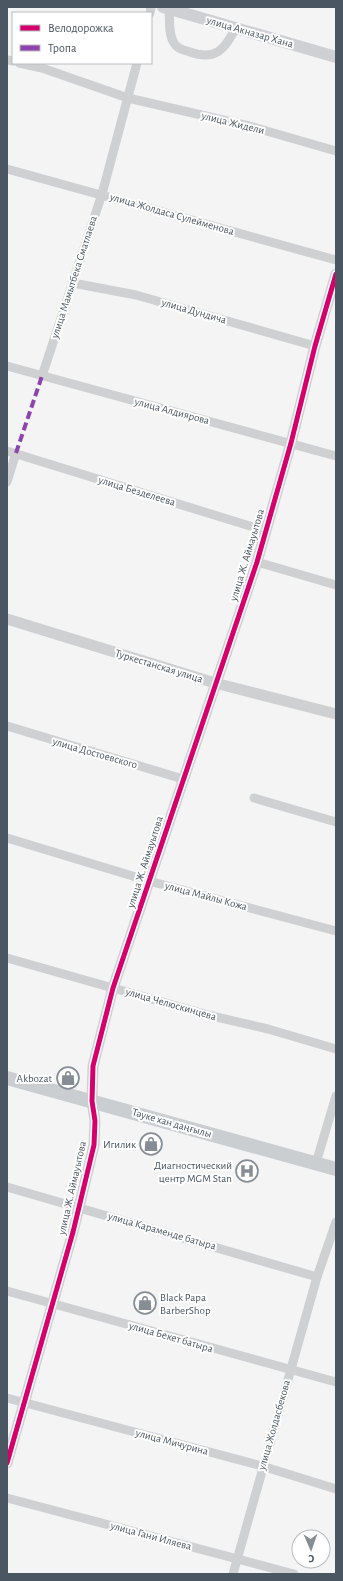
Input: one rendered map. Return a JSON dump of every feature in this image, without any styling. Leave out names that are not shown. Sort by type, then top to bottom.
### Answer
[{"type":"main road","name":"улица Акназар Хана","points":[[166,8],[336,56]]},
{"type":"main road","name":"Тәуке хан даңғылы","points":[[7,1071],[92,1097],[324,1159],[336,1169]]},
{"type":"main road","name":"Тәуке хан даңғылы","points":[[7,1078],[92,1097]]},
{"type":"street","points":[[166,8],[174,43],[178,48],[201,56],[213,54],[223,48],[236,28]]},
{"type":"street","name":"улица Жидели","points":[[24,64],[42,68],[128,98],[249,126],[336,151]]},
{"type":"street","name":"улица Мамытбека Сматлаева","points":[[42,376],[102,194],[137,64]]},
{"type":"street","name":"улица Жолдаса Сулейменова","points":[[7,169],[102,194],[336,260]]},
{"type":"street","name":"улица Ж. Аймауытова","points":[[7,1463],[79,1207],[94,1145],[95,1122],[92,1097],[93,1066],[113,988],[257,562],[291,443],[315,346],[336,274]]},
{"type":"street","name":"улица Дундича","points":[[73,283],[136,295],[315,346]]},
{"type":"street","name":"улица Алдиярова","points":[[7,366],[336,456]]},
{"type":"street","name":"улица Безделеева","points":[[7,451],[266,532]]},
{"type":"street","points":[[7,482],[16,453]]},
{"type":"street","points":[[257,562],[336,585]]},
{"type":"street","name":"Туркестанская улица","points":[[7,619],[216,683],[336,714]]},
{"type":"street","name":"улица Достоевского","points":[[7,726],[183,779]]},
{"type":"street","points":[[254,798],[336,822]]},
{"type":"street","name":"улица Майлы Кожа","points":[[7,838],[149,881],[336,931]]},
{"type":"street","name":"улица Челюскинцева","points":[[7,958],[212,1016],[268,1029],[336,1050]]},
{"type":"street","points":[[324,1159],[336,1096]]},
{"type":"street","name":"улица Караменде батыра","points":[[7,1187],[317,1277]]},
{"type":"street","name":"улица Жолдасбекова","points":[[233,1574],[262,1466],[317,1277],[336,1222]]},
{"type":"street","name":"улица Бекет батыра","points":[[7,1291],[336,1382]]},
{"type":"street","name":"улица Мичурина","points":[[7,1398],[262,1466],[336,1489]]},
{"type":"street","name":"улица Гани Иляева","points":[[7,1498],[294,1574]]},
{"type":"marked path","points":[[16,453],[42,376]]},
{"type":"cycle path","points":[[7,1463],[73,1232],[94,1145],[95,1121],[92,1101],[93,1066],[113,988],[257,562],[291,443],[315,346],[336,274]]},
{"type":"place","name":"Akbozat","points":[[68,1078]]},
{"type":"place","name":"Игилик","points":[[151,1144]]},
{"type":"place","name":"Диагностический центр MGM Stan","points":[[247,1171]]},
{"type":"place","name":"Black Papa BarberShop","points":[[145,1303]]}]
